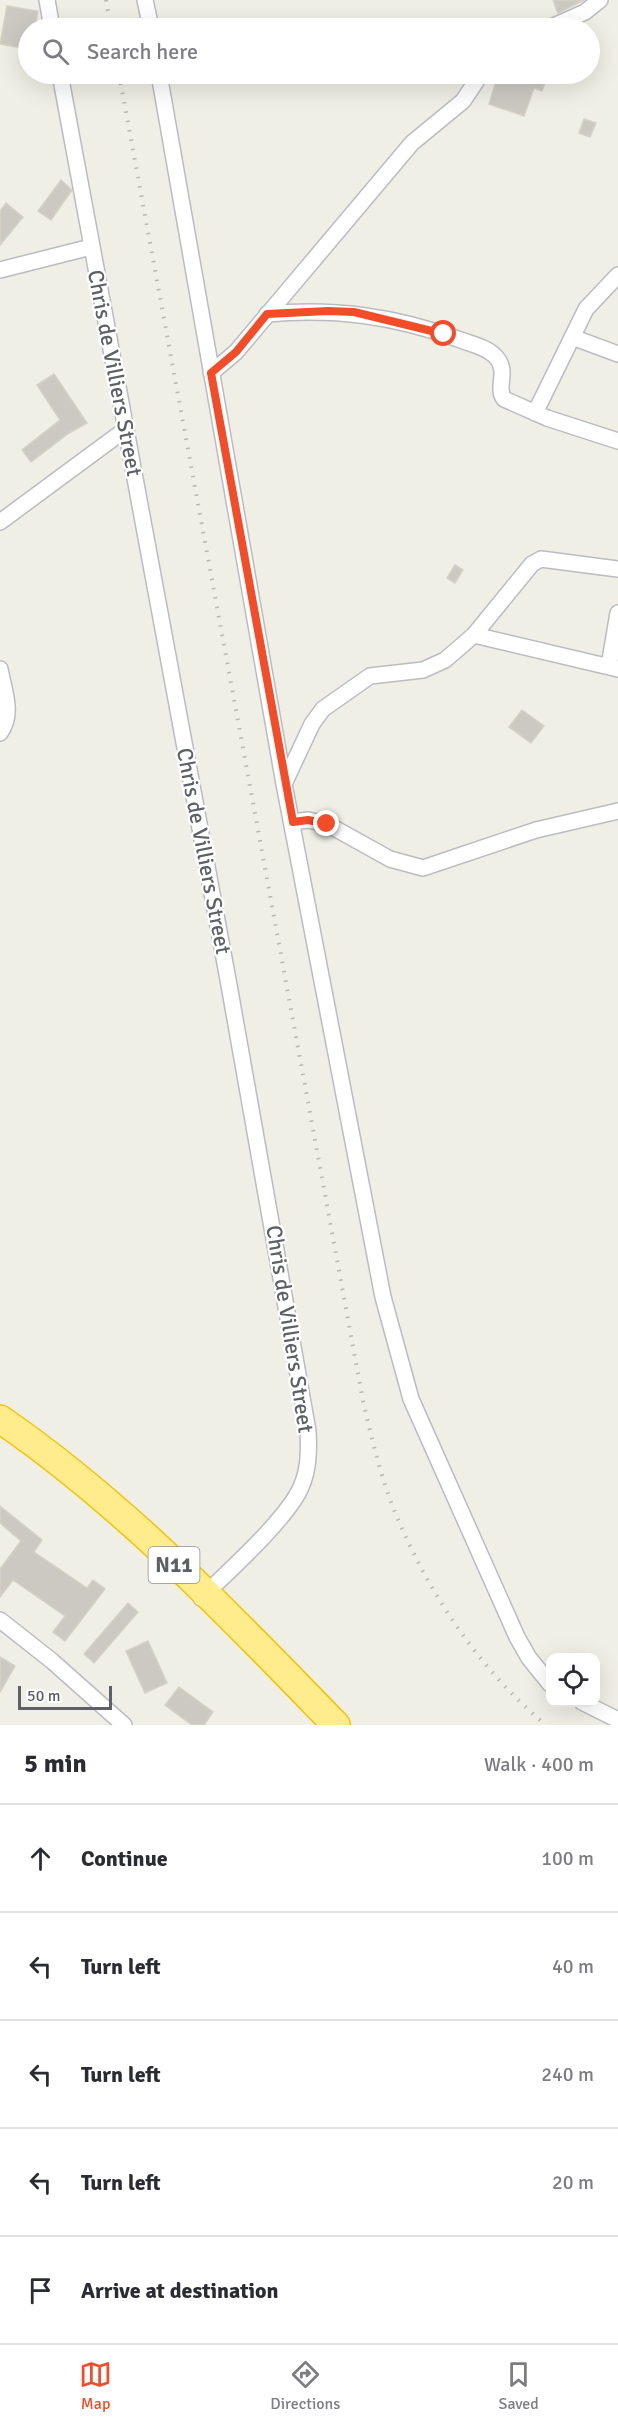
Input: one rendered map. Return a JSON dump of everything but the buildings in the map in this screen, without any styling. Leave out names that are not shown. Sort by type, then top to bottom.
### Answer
[{"type":"highway","name":"N11","points":[[0,1419],[36,1443],[125,1519],[321,1725]]},
{"type":"highway","name":"N11","points":[[0,1433],[200,1598],[336,1725]]},
{"type":"street","points":[[47,0],[50,18]]},
{"type":"street","points":[[146,0],[149,18]]},
{"type":"street","points":[[572,18],[585,12],[600,0]]},
{"type":"street","name":"Chris de Villiers Street","points":[[62,84],[265,1182],[308,1431],[306,1474],[293,1501],[265,1534],[200,1598]]},
{"type":"street","points":[[161,84],[284,784],[383,1297],[411,1400],[517,1637],[529,1658],[546,1679]]},
{"type":"street","points":[[211,373],[236,352],[412,142],[463,101],[475,84]]},
{"type":"street","points":[[0,270],[91,247]]},
{"type":"street","points":[[535,413],[586,309],[618,275]]},
{"type":"street","points":[[267,314],[354,312],[444,334],[478,346],[491,352],[500,361],[503,373],[502,397],[535,413],[618,441]]},
{"type":"street","points":[[572,337],[618,354]]},
{"type":"street","points":[[0,522],[126,429]]},
{"type":"street","points":[[284,784],[312,724],[323,710],[370,676],[423,670],[445,660],[474,635],[506,597],[517,579],[532,564],[541,559],[618,568]]},
{"type":"street","points":[[474,635],[614,668],[618,613]]},
{"type":"street","points":[[0,669],[8,709],[6,724],[0,733]]},
{"type":"street","points":[[293,822],[308,820],[327,824],[390,859],[423,868],[536,830],[618,811]]},
{"type":"street","points":[[0,1620],[124,1725]]},
{"type":"street","points":[[592,1707],[618,1720]]},
{"type":"railway","points":[[106,0],[109,18]]},
{"type":"railway","points":[[121,84],[363,1401],[376,1452],[391,1502],[404,1533],[436,1594],[475,1651],[497,1678],[546,1725]]},
{"type":"route","points":[[327,824],[308,820],[293,822],[284,784],[211,373],[236,352],[267,314],[354,312],[444,334]]}]
